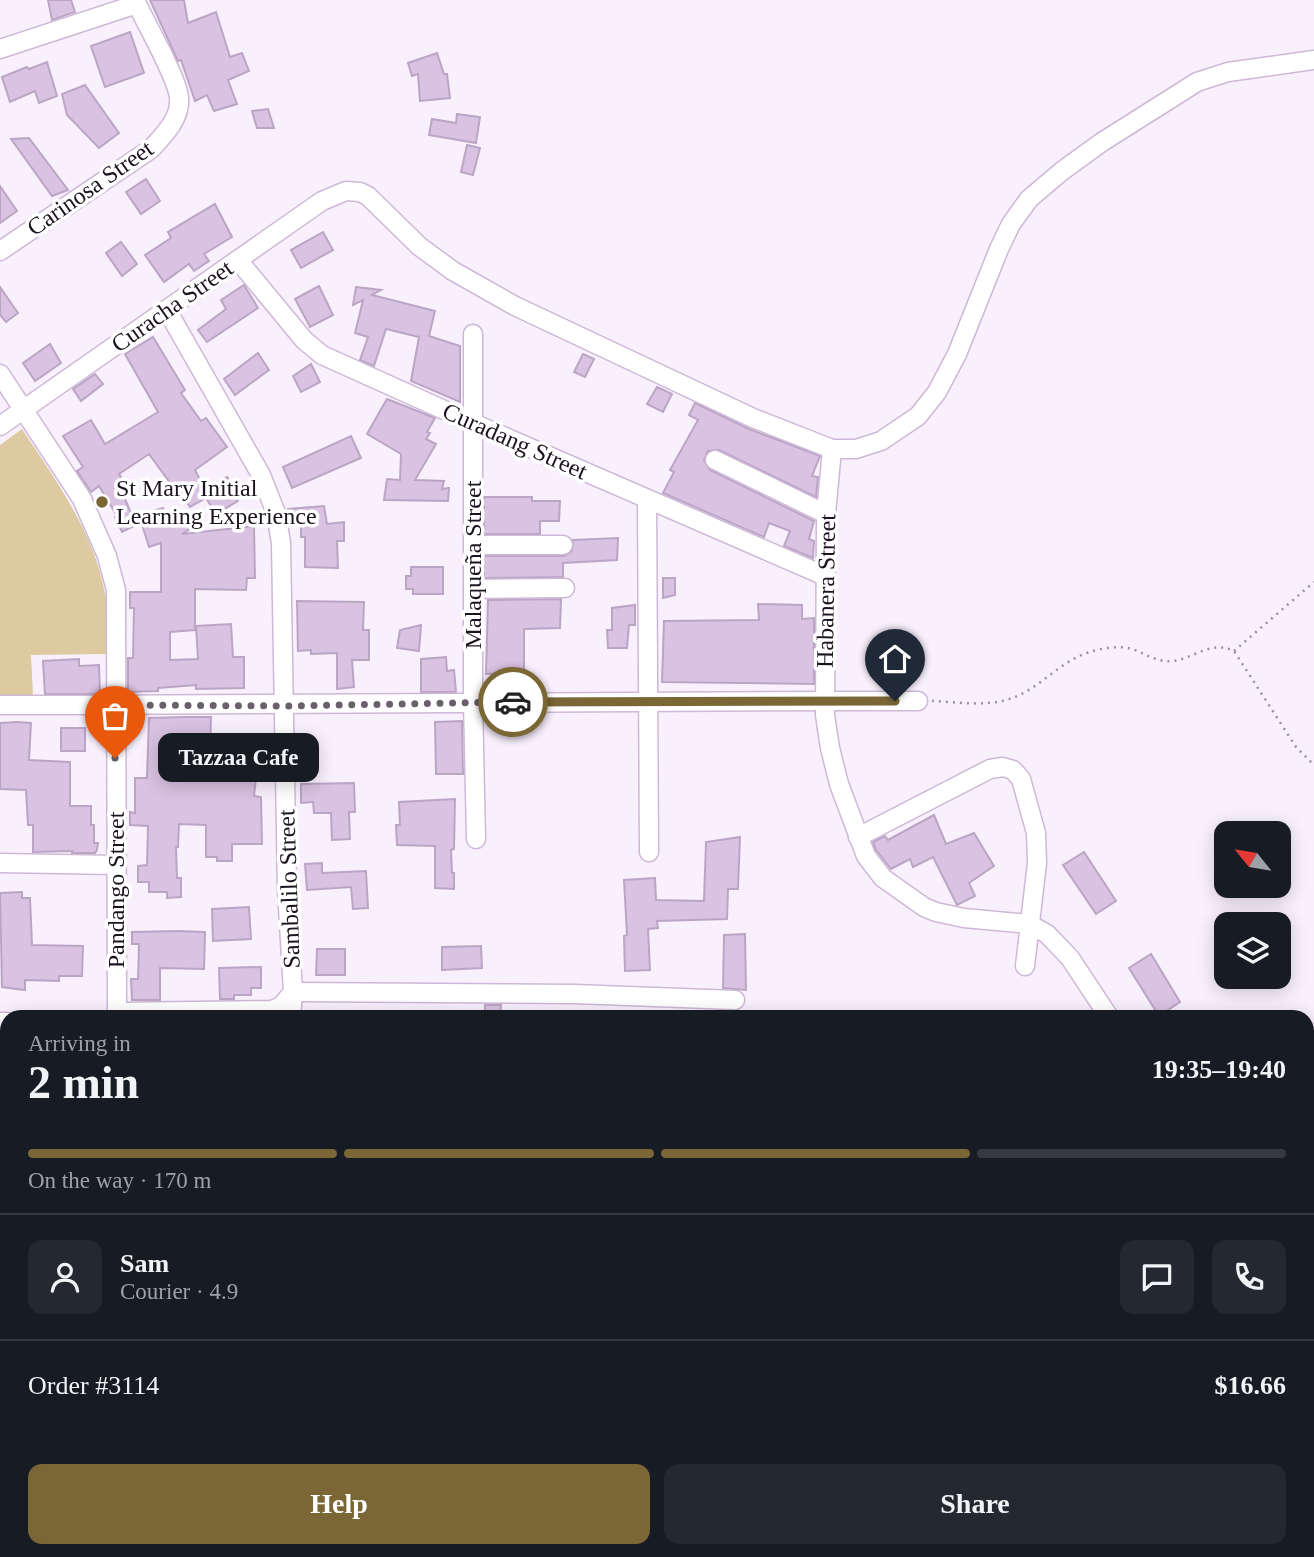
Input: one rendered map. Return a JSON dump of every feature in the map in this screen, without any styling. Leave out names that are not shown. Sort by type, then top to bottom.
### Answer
[{"type":"street","name":"Carinosa Street","points":[[0,49],[137,4],[179,98],[176,116],[166,133],[151,149],[0,251]]},
{"type":"street","points":[[832,449],[856,449],[881,441],[918,416],[937,392],[957,354],[1011,224],[1029,199],[1062,171],[1197,82],[1228,72],[1314,60]]},
{"type":"street","name":"Curacha Street","points":[[0,426],[323,201],[353,190],[368,196],[419,246],[453,271],[515,306],[753,418],[832,449]]},
{"type":"street","name":"Curadang Street","points":[[238,260],[304,340],[322,355],[825,576]]},
{"type":"street","name":"Sambalilo Street","points":[[167,310],[248,450],[270,494],[276,513],[281,543],[292,1010]]},
{"type":"street","name":"Malaqueña Street","points":[[473,334],[473,702],[476,839]]},
{"type":"street","name":"Pandango Street","points":[[0,374],[82,499],[107,556],[116,590],[117,1010]]},
{"type":"street","name":"Habanera Street","points":[[832,449],[826,514],[825,701],[830,748],[839,784],[858,837],[874,869],[924,907],[951,916],[1029,924]]},
{"type":"street","points":[[715,460],[826,514]]},
{"type":"street","points":[[647,499],[649,852]]},
{"type":"street","points":[[473,545],[563,545]]},
{"type":"street","points":[[473,589],[565,588]]},
{"type":"street","points":[[0,705],[285,706],[473,702],[918,701]]},
{"type":"street","points":[[858,837],[990,769],[1003,767],[1013,770],[1021,779],[1035,833],[1037,863],[1025,966]]},
{"type":"street","points":[[0,863],[116,865]]},
{"type":"street","points":[[1029,924],[1047,934],[1070,958],[1104,1010]]},
{"type":"street","points":[[272,1010],[281,1006],[293,992],[574,994],[735,1000]]},
{"type":"path","points":[[1234,651],[1314,582]]},
{"type":"path","points":[[918,701],[995,702],[1016,697],[1057,669],[1089,652],[1129,648],[1165,662],[1214,646],[1234,651],[1296,747],[1314,765]]},
{"type":"shaded area","points":[[22,429],[83,528],[100,571],[107,609],[106,654],[31,655],[33,696],[0,695],[0,445]]},
{"type":"building","points":[[48,0],[71,0],[75,12],[52,20]]},
{"type":"building","points":[[150,0],[184,0],[188,23],[216,12],[230,57],[242,53],[249,71],[228,80],[237,104],[214,111],[207,95],[195,101],[181,60],[178,61]]},
{"type":"building","points":[[130,32],[144,73],[105,87],[91,46]]},
{"type":"building","points":[[437,53],[444,74],[447,74],[450,98],[420,101],[418,74],[412,76],[408,63]]},
{"type":"building","points":[[47,62],[57,96],[39,103],[35,91],[10,102],[2,77]]},
{"type":"building","points":[[85,85],[119,133],[99,148],[67,115],[62,94]]},
{"type":"building","points":[[268,109],[274,128],[257,128],[252,111]]},
{"type":"building","points":[[457,114],[480,117],[476,143],[429,135],[432,119],[456,123]]},
{"type":"building","points":[[29,138],[68,190],[52,196],[11,139]]},
{"type":"building","points":[[467,145],[480,148],[473,175],[461,172]]},
{"type":"building","points":[[146,179],[160,201],[141,214],[126,192]]},
{"type":"building","points":[[0,186],[17,211],[0,223]]},
{"type":"building","points":[[215,204],[232,237],[204,254],[209,261],[194,271],[189,264],[164,282],[145,255],[171,238],[168,232]]},
{"type":"building","points":[[323,232],[333,250],[301,268],[291,250]]},
{"type":"building","points":[[121,242],[137,264],[122,276],[106,253]]},
{"type":"building","points":[[244,285],[258,308],[207,342],[198,330],[226,309],[221,300]]},
{"type":"building","points":[[319,286],[333,315],[310,327],[295,299]]},
{"type":"building","points":[[0,287],[18,313],[6,322],[0,315]]},
{"type":"building","points":[[356,287],[381,290],[372,295],[435,311],[429,336],[460,346],[460,402],[411,381],[419,337],[386,329],[374,366],[360,360],[368,337],[355,333],[363,300],[353,305]]},
{"type":"building","points":[[153,337],[185,390],[181,393],[201,421],[206,418],[227,447],[195,470],[206,491],[227,477],[238,494],[235,496],[238,501],[216,514],[206,498],[190,507],[149,454],[119,474],[129,490],[123,494],[136,525],[122,532],[115,517],[117,516],[99,486],[91,492],[77,471],[83,467],[63,436],[91,420],[105,444],[158,412],[125,354]]},
{"type":"building","points":[[50,344],[61,363],[35,381],[23,363]]},
{"type":"building","points":[[258,353],[269,370],[235,395],[224,379]]},
{"type":"building","points":[[583,354],[594,359],[585,377],[574,372]]},
{"type":"building","points":[[311,364],[320,382],[301,392],[293,376]]},
{"type":"building","points":[[95,374],[103,384],[81,401],[73,389]]},
{"type":"building","points":[[657,387],[672,394],[663,412],[647,404]]},
{"type":"building","points":[[387,399],[435,418],[426,439],[436,444],[415,480],[444,481],[442,489],[449,488],[448,501],[384,500],[387,479],[400,480],[401,454],[367,434]]},
{"type":"building","points":[[695,403],[749,429],[820,456],[812,476],[818,477],[816,497],[719,450],[708,451],[704,460],[710,470],[814,521],[809,539],[814,541],[813,558],[784,546],[790,531],[769,523],[764,537],[663,493],[674,472],[670,470],[698,420],[689,415]]},
{"type":"building","points":[[351,436],[361,458],[292,488],[283,467]]},
{"type":"building","points":[[484,497],[532,497],[532,501],[560,501],[559,521],[540,521],[540,534],[484,534]]},
{"type":"building","points":[[324,506],[327,524],[344,522],[344,541],[337,541],[338,568],[305,567],[305,537],[301,537],[301,523],[289,524],[288,509]]},
{"type":"building","points":[[163,508],[169,527],[202,518],[203,521],[182,534],[254,526],[255,578],[247,578],[246,590],[195,589],[195,630],[170,632],[170,660],[198,659],[196,626],[231,624],[233,657],[244,657],[244,688],[196,689],[196,685],[128,692],[128,658],[133,658],[134,608],[130,608],[130,592],[161,592],[161,543],[149,547],[139,515]]},
{"type":"building","points":[[618,538],[617,560],[563,563],[563,577],[484,578],[484,556],[564,556],[572,551],[573,540]]},
{"type":"building","points":[[411,567],[443,567],[443,594],[413,594],[413,589],[406,589],[406,576],[411,576]]},
{"type":"building","points":[[663,578],[675,578],[675,595],[663,598]]},
{"type":"building","points":[[561,599],[560,628],[524,629],[524,673],[486,674],[488,600]]},
{"type":"building","points":[[297,601],[364,602],[363,630],[369,630],[369,660],[352,660],[354,687],[337,689],[337,653],[311,654],[311,650],[298,651]]},
{"type":"building","points":[[758,604],[802,605],[802,619],[814,618],[814,684],[662,682],[664,621],[759,620]]},
{"type":"building","points":[[635,605],[635,625],[629,625],[627,648],[608,648],[607,630],[612,630],[612,608]]},
{"type":"building","points":[[421,625],[419,651],[397,648],[400,630]]},
{"type":"building","points":[[446,657],[447,671],[454,670],[456,692],[421,692],[421,659]]},
{"type":"building","points":[[79,659],[79,666],[99,665],[100,694],[45,694],[43,661]]},
{"type":"building","points":[[211,717],[210,756],[230,757],[230,767],[257,770],[254,796],[261,797],[262,844],[232,844],[232,861],[217,861],[217,857],[206,857],[206,825],[179,824],[176,847],[181,897],[167,898],[167,892],[149,892],[149,882],[138,882],[138,866],[147,865],[148,826],[130,825],[130,812],[135,813],[135,778],[147,778],[149,718]]},
{"type":"building","points":[[462,721],[463,774],[436,774],[435,722]]},
{"type":"building","points":[[0,723],[31,723],[29,760],[70,762],[70,806],[91,806],[94,843],[98,843],[95,853],[33,852],[33,825],[28,825],[26,790],[0,789]]},
{"type":"building","points":[[61,728],[85,728],[85,751],[61,751]]},
{"type":"building","points":[[354,783],[355,812],[349,812],[350,839],[332,840],[331,813],[314,813],[313,802],[301,803],[301,784]]},
{"type":"building","points":[[455,799],[454,849],[451,850],[454,889],[435,888],[435,846],[397,845],[399,802]]},
{"type":"building","points":[[934,815],[946,844],[974,833],[994,866],[969,883],[975,896],[957,905],[933,857],[913,867],[910,859],[891,869],[873,842],[885,836],[888,840]]},
{"type":"building","points":[[740,837],[738,889],[728,889],[727,919],[657,921],[658,928],[648,929],[650,970],[625,971],[624,936],[627,935],[624,880],[655,878],[656,900],[704,901],[706,842]]},
{"type":"building","points":[[1084,852],[1116,901],[1096,914],[1063,865]]},
{"type":"building","points":[[322,863],[322,873],[366,871],[368,908],[353,909],[351,887],[307,890],[305,864]]},
{"type":"building","points":[[22,892],[22,898],[30,898],[32,945],[83,946],[82,976],[59,976],[59,981],[25,980],[25,990],[2,987],[0,893]]},
{"type":"building","points":[[249,907],[251,939],[213,941],[212,909]]},
{"type":"building","points":[[132,932],[205,932],[204,969],[160,968],[160,1000],[132,1000],[131,979],[138,979],[139,944],[132,944]]},
{"type":"building","points":[[745,934],[746,990],[723,988],[724,935]]},
{"type":"building","points":[[481,946],[482,968],[442,970],[442,947]]},
{"type":"building","points":[[317,949],[345,949],[345,975],[316,975]]},
{"type":"building","points":[[1151,954],[1180,1002],[1168,1010],[1155,1010],[1129,968]]},
{"type":"building","points":[[261,967],[261,988],[251,988],[251,995],[234,995],[234,999],[220,999],[219,968]]},
{"type":"building","points":[[485,1005],[501,1005],[501,1010],[485,1010]]},
{"type":"way so far","points":[[115,758],[115,705],[285,706],[513,702]]},
{"type":"place","name":"St Mary Initial Learning Experience","points":[[102,502]]},
{"type":"place","name":"Tazzaa Cafe","points":[[115,758]]},
{"type":"route","points":[[513,702],[895,701]]}]
